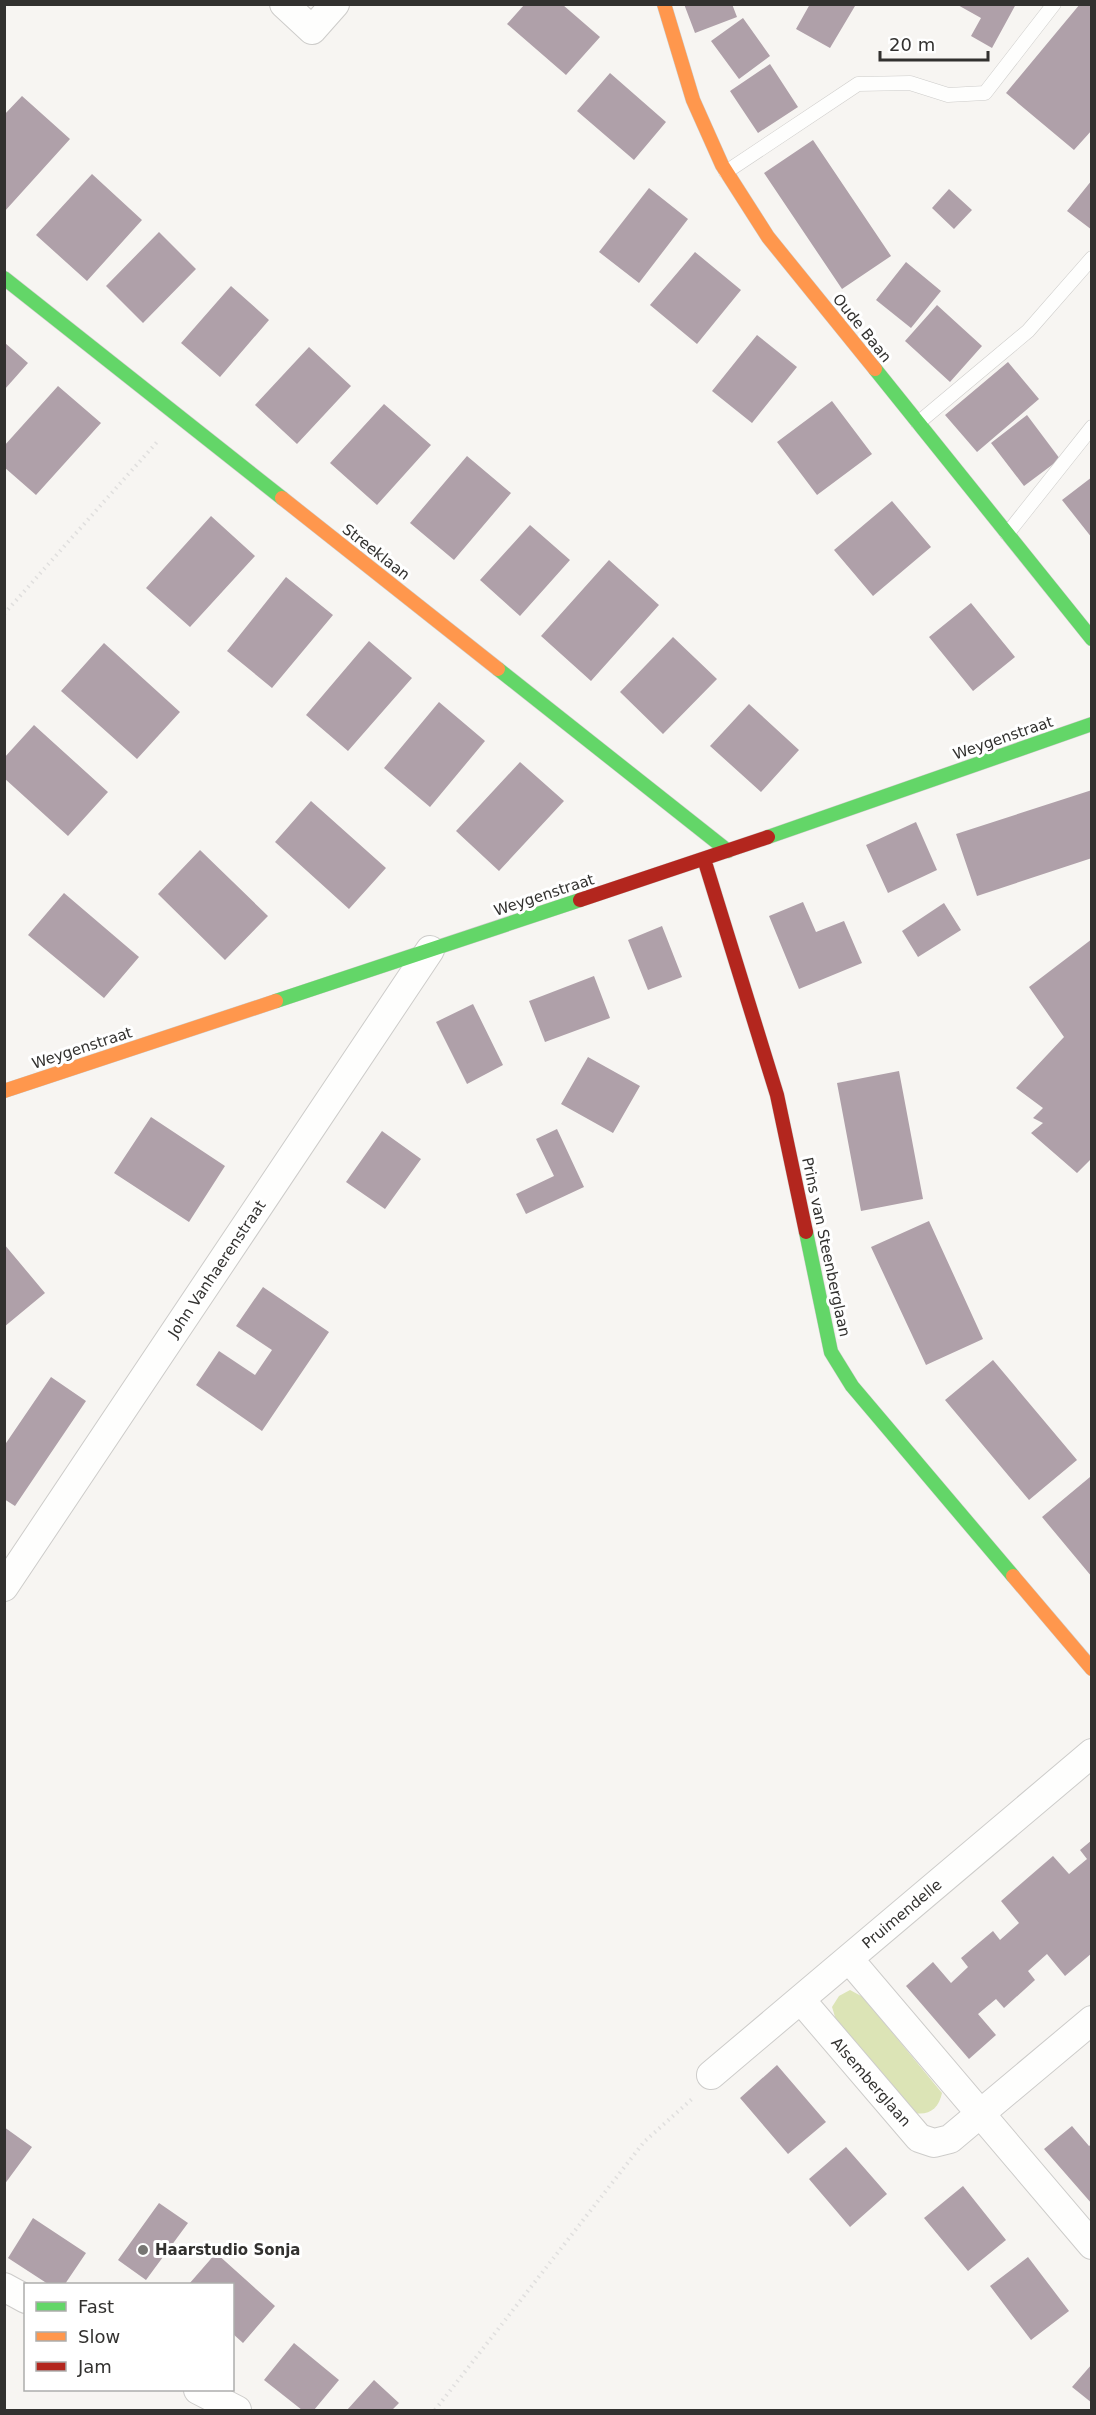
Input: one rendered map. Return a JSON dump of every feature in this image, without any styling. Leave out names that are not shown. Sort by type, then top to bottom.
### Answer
[{"type":"street","points":[[284,4],[312,30],[335,4]]},
{"type":"street","name":"Oude Baan","points":[[664,4],[693,100],[726,171],[768,237],[1092,639]]},
{"type":"street","name":"Streeklaan","points":[[4,278],[728,851]]},
{"type":"street","name":"Weygenstraat","points":[[4,1091],[728,851],[1092,724]]},
{"type":"street","name":"Prins van Steenberglaan","points":[[704,859],[777,1095],[831,1352],[852,1386],[1092,1669]]},
{"type":"street","name":"John Vanhaerenstraat","points":[[4,1587],[430,950]]},
{"type":"street","name":"Pruimendelle","points":[[711,2075],[1092,1752]]},
{"type":"street","points":[[849,1959],[1092,2245]]},
{"type":"street","name":"Alsemberglaan","points":[[801,2000],[919,2138],[934,2143],[950,2139],[1092,2019]]},
{"type":"street","points":[[4,2288],[24,2298]]},
{"type":"street","points":[[200,2391],[237,2410]]},
{"type":"lane","points":[[726,171],[858,84],[910,82],[948,95],[986,93],[1054,4]]},
{"type":"lane","points":[[918,423],[1028,331],[1092,258]]},
{"type":"lane","points":[[1006,534],[1092,427]]},
{"type":"path","points":[[4,614],[179,417]]},
{"type":"path","points":[[435,2410],[644,2142],[705,2088],[711,2075]]},
{"type":"green space","points":[[850,1990],[863,1997],[942,2093],[936,2107],[929,2112],[914,2113],[836,2020],[832,2007],[839,1996]]},
{"type":"building","points":[[684,4],[732,4],[737,17],[695,33]]},
{"type":"building","points":[[810,4],[855,6],[830,48],[796,29]]},
{"type":"building","points":[[956,4],[1016,4],[992,48],[971,36],[981,18]]},
{"type":"building","points":[[1080,4],[1092,4],[1092,130],[1074,150],[1006,93]]},
{"type":"building","points":[[524,5],[563,5],[600,37],[566,75],[507,24]]},
{"type":"building","points":[[743,18],[770,56],[739,79],[711,41]]},
{"type":"building","points":[[770,64],[798,107],[758,133],[730,91]]},
{"type":"building","points":[[610,73],[666,122],[634,160],[577,111]]},
{"type":"building","points":[[22,96],[70,139],[4,212],[4,115]]},
{"type":"building","points":[[813,140],[891,256],[842,289],[764,173]]},
{"type":"building","points":[[92,174],[142,220],[87,281],[36,235]]},
{"type":"building","points":[[1092,180],[1092,230],[1067,211]]},
{"type":"building","points":[[649,188],[688,219],[639,283],[599,252]]},
{"type":"building","points":[[949,189],[972,210],[954,229],[932,208]]},
{"type":"building","points":[[159,232],[196,269],[143,323],[106,286]]},
{"type":"building","points":[[695,252],[741,290],[697,344],[650,305]]},
{"type":"building","points":[[906,262],[941,291],[911,328],[876,300]]},
{"type":"building","points":[[231,286],[269,320],[220,377],[181,343]]},
{"type":"building","points":[[937,305],[982,346],[950,382],[905,341]]},
{"type":"building","points":[[757,335],[797,367],[752,423],[712,391]]},
{"type":"building","points":[[5,343],[28,363],[5,389]]},
{"type":"building","points":[[309,347],[351,386],[297,444],[255,405]]},
{"type":"building","points":[[1008,362],[1039,399],[977,452],[945,415]]},
{"type":"building","points":[[58,386],[101,423],[36,495],[4,467],[4,446]]},
{"type":"building","points":[[832,401],[872,454],[817,495],[777,442]]},
{"type":"building","points":[[384,404],[431,445],[377,505],[330,463]]},
{"type":"building","points":[[1027,415],[1060,459],[1024,486],[991,443]]},
{"type":"building","points":[[467,456],[511,493],[454,560],[410,523]]},
{"type":"building","points":[[1092,477],[1092,538],[1062,500]]},
{"type":"building","points":[[892,501],[931,547],[873,596],[834,550]]},
{"type":"building","points":[[211,516],[255,556],[190,627],[146,588]]},
{"type":"building","points":[[530,525],[570,560],[520,616],[480,580]]},
{"type":"building","points":[[609,560],[659,605],[591,681],[541,636]]},
{"type":"building","points":[[286,577],[333,615],[272,688],[227,651]]},
{"type":"building","points":[[971,603],[1015,657],[973,691],[929,637]]},
{"type":"building","points":[[673,637],[717,679],[663,734],[620,692]]},
{"type":"building","points":[[369,641],[412,678],[348,751],[306,715]]},
{"type":"building","points":[[104,643],[180,712],[137,759],[61,691]]},
{"type":"building","points":[[439,702],[485,741],[430,807],[384,768]]},
{"type":"building","points":[[749,704],[799,750],[761,792],[710,746]]},
{"type":"building","points":[[34,725],[108,792],[68,836],[4,778],[4,758]]},
{"type":"building","points":[[520,762],[564,801],[499,871],[456,831]]},
{"type":"building","points":[[1092,790],[1092,858],[977,896],[956,834]]},
{"type":"building","points":[[311,801],[386,868],[349,909],[275,842]]},
{"type":"building","points":[[916,822],[937,870],[888,893],[866,845]]},
{"type":"building","points":[[200,850],[268,916],[225,960],[158,894]]},
{"type":"building","points":[[64,893],[139,957],[104,998],[28,935]]},
{"type":"building","points":[[803,902],[816,932],[844,921],[862,963],[799,989],[769,916]]},
{"type":"building","points":[[944,903],[961,930],[918,957],[902,931]]},
{"type":"building","points":[[662,926],[682,977],[648,990],[628,940]]},
{"type":"building","points":[[1092,939],[1092,1158],[1077,1173],[1031,1133],[1043,1123],[1033,1118],[1043,1108],[1016,1088],[1064,1037],[1029,987]]},
{"type":"building","points":[[594,976],[610,1018],[545,1042],[529,1001]]},
{"type":"building","points":[[473,1004],[503,1065],[467,1084],[436,1022]]},
{"type":"building","points":[[588,1057],[640,1086],[613,1133],[561,1104]]},
{"type":"building","points":[[899,1071],[923,1199],[861,1211],[837,1083]]},
{"type":"building","points":[[151,1117],[225,1166],[189,1222],[114,1173]]},
{"type":"building","points":[[557,1129],[584,1187],[526,1214],[516,1194],[554,1176],[536,1139]]},
{"type":"building","points":[[382,1131],[421,1159],[385,1209],[346,1182]]},
{"type":"building","points":[[929,1221],[983,1339],[926,1365],[871,1247]]},
{"type":"building","points":[[4,1244],[45,1293],[4,1327]]},
{"type":"building","points":[[263,1287],[329,1332],[262,1431],[196,1385],[219,1351],[255,1375],[272,1350],[236,1326]]},
{"type":"building","points":[[993,1360],[1077,1460],[1029,1500],[945,1400]]},
{"type":"building","points":[[51,1377],[86,1401],[15,1506],[4,1499],[4,1446]]},
{"type":"building","points":[[1090,1477],[1092,1479],[1092,1577],[1042,1517]]},
{"type":"building","points":[[1092,1840],[1092,1953],[1065,1976],[1047,1954],[1028,1971],[1035,1980],[1004,2008],[996,1999],[978,2014],[996,2035],[969,2059],[906,1986],[933,1962],[951,1983],[968,1967],[961,1958],[993,1931],[1000,1940],[1019,1923],[1001,1901],[1053,1856],[1069,1874],[1087,1859],[1080,1850]]},
{"type":"building","points":[[777,2065],[826,2122],[788,2154],[740,2098]]},
{"type":"building","points":[[1072,2126],[1089,2146],[1092,2144],[1092,2204],[1044,2149]]},
{"type":"building","points":[[4,2127],[32,2147],[4,2185]]},
{"type":"building","points":[[846,2147],[887,2194],[850,2227],[809,2179]]},
{"type":"building","points":[[963,2186],[1006,2240],[968,2271],[924,2218]]},
{"type":"building","points":[[159,2203],[188,2223],[146,2280],[118,2260]]},
{"type":"building","points":[[33,2218],[86,2253],[66,2283],[46,2283],[8,2258]]},
{"type":"building","points":[[216,2253],[275,2306],[243,2343],[234,2335],[234,2283],[190,2283]]},
{"type":"building","points":[[1028,2257],[1069,2311],[1031,2340],[990,2286]]},
{"type":"building","points":[[294,2343],[339,2380],[314,2410],[302,2410],[264,2380]]},
{"type":"building","points":[[1092,2364],[1092,2403],[1072,2387]]},
{"type":"building","points":[[374,2380],[399,2403],[392,2410],[347,2410]]},
{"type":"traffic: fast","points":[[4,278],[282,498]]},
{"type":"traffic: fast","points":[[875,369],[1092,639]]},
{"type":"traffic: fast","points":[[498,669],[728,851]]},
{"type":"traffic: fast","points":[[768,837],[1092,724]]},
{"type":"traffic: fast","points":[[276,1001],[580,900]]},
{"type":"traffic: fast","points":[[806,1232],[831,1352],[852,1386],[1013,1576]]},
{"type":"traffic: slow","points":[[664,4],[693,100],[722,165],[768,237],[875,369]]},
{"type":"traffic: slow","points":[[282,498],[498,669]]},
{"type":"traffic: slow","points":[[4,1091],[276,1001]]},
{"type":"traffic: slow","points":[[1013,1576],[1092,1669]]},
{"type":"traffic: jam","points":[[580,900],[768,837]]},
{"type":"traffic: jam","points":[[704,859],[777,1095],[806,1232]]},
{"type":"place","name":"Haarstudio Sonja","points":[[143,2250]]}]
